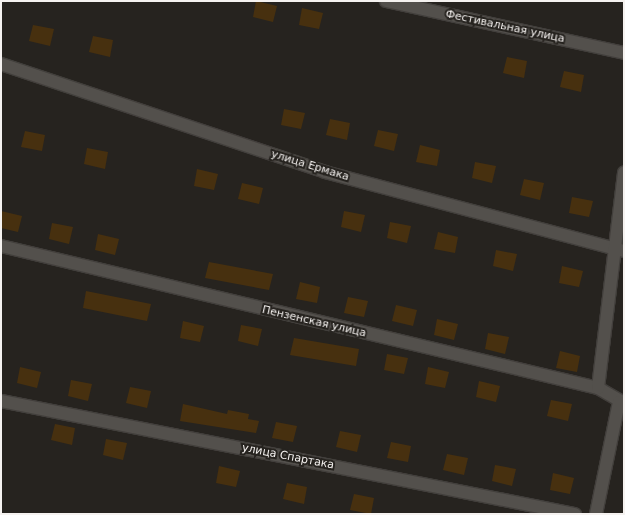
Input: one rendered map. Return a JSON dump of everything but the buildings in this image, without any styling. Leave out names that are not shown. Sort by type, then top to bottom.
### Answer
[{"type":"street","name":"Фестивальная улица","points":[[386,1],[624,53]]},
{"type":"street","name":"улица Ермака","points":[[1,64],[325,172],[619,250]]},
{"type":"street","points":[[598,388],[619,250],[624,173]]},
{"type":"street","name":"Пензенская улица","points":[[1,246],[598,388],[621,402]]},
{"type":"street","name":"улица Спартака","points":[[1,401],[575,514]]},
{"type":"street","points":[[596,514],[621,402]]}]
